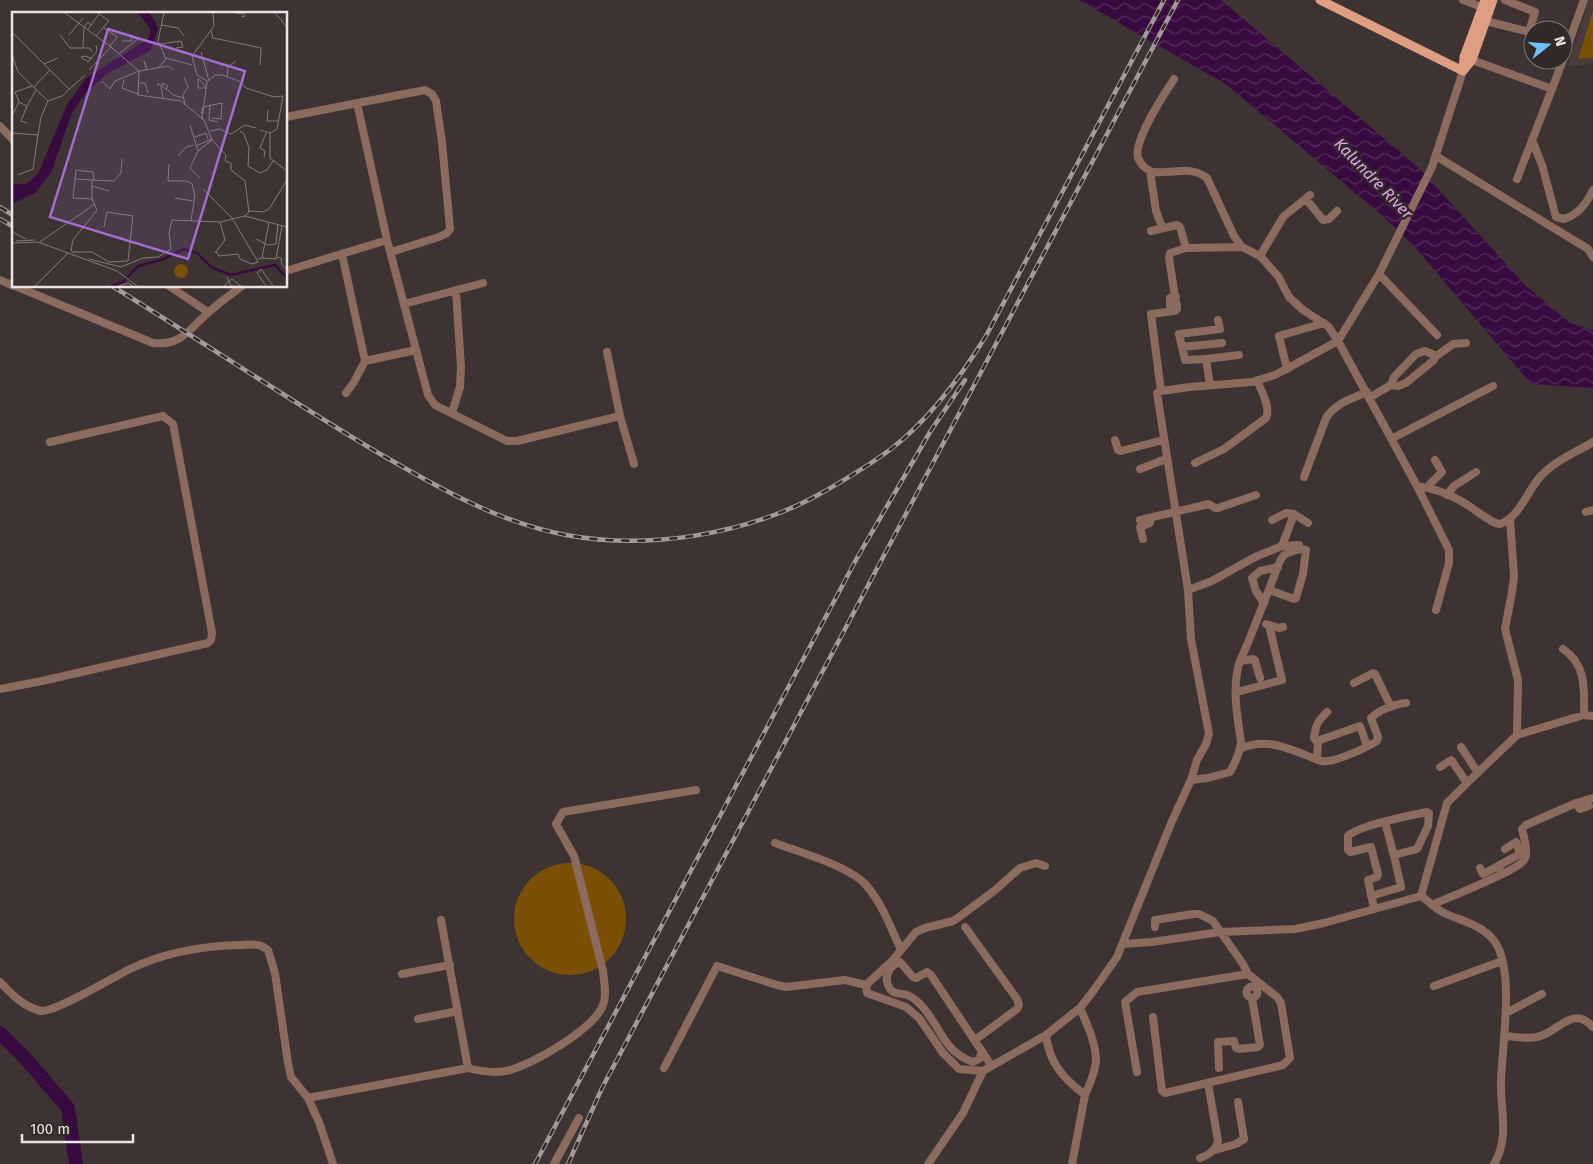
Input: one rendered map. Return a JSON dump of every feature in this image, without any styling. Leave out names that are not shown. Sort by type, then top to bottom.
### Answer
[{"type":"main road","points":[[1320,0],[1463,71]]},
{"type":"main road","points":[[1463,71],[1472,60],[1493,0]]},
{"type":"main road","points":[[1463,71],[1464,57],[1483,4]]},
{"type":"street","points":[[1463,0],[1483,4]]},
{"type":"street","points":[[1486,21],[1529,32],[1535,12],[1505,0]]},
{"type":"street","points":[[1573,31],[1584,0]]},
{"type":"street","points":[[1472,60],[1552,89]]},
{"type":"street","points":[[1517,179],[1559,70]]},
{"type":"street","points":[[928,1164],[964,1113],[983,1071],[1046,1035],[1080,1008],[1109,969],[1123,944],[1126,932],[1209,734],[1191,638],[1188,590],[1174,512],[1157,393],[1257,380],[1287,369],[1338,341],[1379,274],[1432,167],[1463,71]]},
{"type":"street","points":[[1174,79],[1159,102],[1138,144],[1138,159],[1150,171],[1188,170],[1207,178],[1234,236],[1242,247],[1260,256],[1278,276],[1290,297],[1303,310],[1328,326],[1338,341],[1417,486],[1448,550],[1449,563],[1436,610]]},
{"type":"street","points":[[288,117],[425,90],[432,94],[436,101],[442,142],[450,229],[439,237],[391,252]]},
{"type":"street","points":[[356,103],[387,240],[416,350],[428,394],[436,405],[507,441],[517,441],[620,416]]},
{"type":"street","points":[[0,126],[12,139]]},
{"type":"street","points":[[1532,140],[1542,165],[1556,217],[1564,219],[1580,211],[1593,190]]},
{"type":"street","points":[[1436,156],[1588,249],[1593,257]]},
{"type":"street","points":[[1150,171],[1156,211],[1162,227]]},
{"type":"street","points":[[1260,256],[1283,217],[1308,197],[1323,220],[1328,219],[1337,211]]},
{"type":"street","points":[[1151,231],[1177,225],[1180,227],[1186,248]]},
{"type":"street","points":[[288,270],[387,240]]},
{"type":"street","points":[[1161,391],[1151,310],[1175,312],[1177,309],[1169,258],[1170,253],[1186,248],[1242,247]]},
{"type":"street","points":[[342,254],[365,362],[346,393]]},
{"type":"street","points":[[1379,274],[1437,335]]},
{"type":"street","points":[[0,280],[12,285]]},
{"type":"street","points":[[404,304],[483,283]]},
{"type":"street","points":[[172,288],[208,312]]},
{"type":"street","points":[[32,289],[153,343],[167,344],[188,333],[208,312],[239,288]]},
{"type":"street","points":[[452,413],[460,387],[461,367],[456,291]]},
{"type":"street","points":[[1218,320],[1226,356]]},
{"type":"street","points":[[1287,369],[1279,336],[1324,323]]},
{"type":"street","points":[[1220,330],[1181,333],[1185,360],[1239,355]]},
{"type":"street","points":[[1182,347],[1222,343]]},
{"type":"street","points":[[1304,477],[1326,418],[1337,405],[1391,385],[1398,386],[1406,383],[1453,344],[1466,343]]},
{"type":"street","points":[[365,362],[416,350]]},
{"type":"street","points":[[1391,385],[1394,377],[1416,354],[1425,351],[1435,357]]},
{"type":"street","points":[[607,352],[620,416],[634,464]]},
{"type":"street","points":[[1206,359],[1210,385]]},
{"type":"street","points":[[1195,464],[1224,449],[1266,418],[1268,407],[1257,380]]},
{"type":"street","points":[[1391,439],[1493,386]]},
{"type":"street","points":[[0,689],[208,643],[211,640],[212,632],[173,424],[163,416],[50,442]]},
{"type":"street","points":[[1115,440],[1118,450],[1121,451],[1163,440]]},
{"type":"street","points":[[1417,486],[1456,498],[1468,504],[1496,524],[1506,522],[1540,476],[1566,457],[1593,442]]},
{"type":"street","points":[[1140,469],[1166,459]]},
{"type":"street","points":[[1428,488],[1442,472],[1435,460]]},
{"type":"street","points":[[1447,495],[1454,486],[1476,472]]},
{"type":"street","points":[[1144,539],[1140,527],[1144,521],[1209,504],[1218,508],[1256,495]]},
{"type":"street","points":[[1272,520],[1286,513],[1294,514],[1308,523]]},
{"type":"street","points":[[1282,546],[1294,514]]},
{"type":"street","points":[[1510,519],[1514,576],[1505,629],[1518,680],[1517,735]]},
{"type":"street","points":[[1188,590],[1212,581],[1255,557],[1282,546],[1299,545]]},
{"type":"street","points":[[1191,780],[1230,772],[1241,742],[1236,699],[1237,672],[1240,661],[1282,557],[1302,549],[1306,550],[1303,574],[1296,598],[1294,599],[1269,590]]},
{"type":"street","points":[[1264,603],[1256,591],[1252,578],[1260,571],[1278,566]]},
{"type":"street","points":[[1257,621],[1279,628],[1283,627]]},
{"type":"street","points":[[1237,692],[1282,680],[1269,624]]},
{"type":"street","points":[[1563,649],[1575,659],[1581,670],[1584,680],[1584,715]]},
{"type":"street","points":[[1240,661],[1253,658],[1260,678]]},
{"type":"street","points":[[1354,683],[1373,673],[1375,674],[1391,707]]},
{"type":"street","points":[[1240,749],[1260,742],[1317,759],[1332,760],[1367,746],[1378,739],[1371,718],[1373,715],[1406,703]]},
{"type":"street","points":[[1317,759],[1319,748],[1314,738],[1317,721],[1327,712]]},
{"type":"street","points":[[1421,896],[1432,868],[1447,803],[1467,783],[1476,770],[1517,735],[1584,715],[1593,716]]},
{"type":"street","points":[[1317,741],[1360,726],[1367,746]]},
{"type":"street","points":[[1461,747],[1476,770]]},
{"type":"street","points":[[1440,767],[1451,760],[1467,783]]},
{"type":"street","points":[[1462,775],[1476,770]]},
{"type":"street","points":[[308,1098],[468,1068],[505,1071],[527,1064],[554,1050],[591,1023],[603,1005],[603,971],[574,856],[556,824],[563,812],[696,790]]},
{"type":"street","points":[[1505,855],[1516,862],[1524,862],[1526,856],[1522,829],[1526,825],[1578,806],[1593,798]]},
{"type":"street","points":[[1572,813],[1578,806],[1589,806]]},
{"type":"street","points":[[1374,908],[1368,880],[1377,877],[1378,874],[1370,847],[1350,852],[1348,850],[1348,836],[1356,830],[1393,819],[1429,813],[1428,826],[1417,848],[1394,856]]},
{"type":"street","points":[[1385,822],[1404,900]]},
{"type":"street","points":[[1432,905],[1500,870],[1505,855],[1517,842],[1520,854],[1510,870]]},
{"type":"street","points":[[775,843],[836,865],[864,883],[884,914],[901,950]]},
{"type":"street","points":[[1505,855],[1510,870]]},
{"type":"street","points":[[866,985],[892,961],[916,932],[953,921],[994,891],[1020,868],[1036,863],[1045,866]]},
{"type":"street","points":[[1480,868],[1483,874],[1510,870]]},
{"type":"street","points":[[1371,896],[1401,888]]},
{"type":"street","points":[[1123,944],[1220,932],[1295,929],[1324,923],[1421,896]]},
{"type":"street","points":[[1421,896],[1440,912],[1481,928],[1494,940],[1501,953],[1506,990],[1506,1036],[1501,1082],[1504,1124],[1500,1147],[1494,1164]]},
{"type":"street","points":[[1155,927],[1155,920],[1198,914],[1213,920],[1243,964],[1250,980],[1257,989],[1258,992],[1252,998],[1260,1045],[1258,1047],[1239,1049],[1236,1048],[1232,1040],[1218,1042],[1219,1068]]},
{"type":"street","points":[[441,920],[468,1068]]},
{"type":"street","points":[[965,927],[1017,999],[1019,1005],[1017,1009],[975,1040]]},
{"type":"street","points":[[0,982],[11,994],[26,1005],[42,1011],[58,1006],[132,968],[162,957],[188,951],[228,946],[259,945],[268,950],[275,973],[291,1077],[308,1098],[319,1122],[333,1164]]},
{"type":"street","points":[[1434,986],[1502,961]]},
{"type":"street","points":[[982,1052],[979,1060],[973,1062],[961,1058],[952,1050],[926,1011],[914,998],[895,994],[890,990],[886,979],[888,971],[892,966],[900,962],[916,978],[927,972],[991,1065]]},
{"type":"street","points":[[402,974],[450,965]]},
{"type":"street","points":[[664,1068],[717,966],[786,987],[845,980],[866,985]]},
{"type":"street","points":[[1137,1072],[1125,1002],[1127,999],[1137,992],[1250,980],[1276,997],[1281,1003],[1290,1058],[1284,1065],[1165,1093],[1162,1091],[1153,1017]]},
{"type":"street","points":[[866,985],[867,993],[906,1007],[919,1018],[943,1052],[959,1069],[983,1071]]},
{"type":"street","points":[[1506,1013],[1542,994]]},
{"type":"street","points":[[1072,1164],[1086,1095],[1092,1080],[1096,1061],[1090,1034],[1080,1008]]},
{"type":"street","points":[[418,1019],[458,1011]]},
{"type":"street","points":[[1506,1036],[1538,1037],[1549,1034],[1566,1020],[1577,1018],[1593,1026]]},
{"type":"street","points":[[1046,1035],[1053,1063],[1069,1081],[1086,1095]]},
{"type":"street","points":[[1208,1083],[1218,1141],[1215,1150]]},
{"type":"street","points":[[1200,1158],[1244,1139],[1238,1102]]},
{"type":"street","points":[[554,1164],[579,1118]]},
{"type":"shaded area","points":[[1589,0],[1593,0],[1593,64],[1573,66],[1573,50]]},
{"type":"shaded area","points":[[1593,11],[1593,58],[1578,59]]},
{"type":"shaded area","points":[[570,863],[591,867],[610,879],[622,898],[626,919],[622,940],[610,959],[591,971],[570,975],[549,971],[530,959],[518,940],[514,919],[518,898],[530,879],[549,867]]},
{"type":"water","name":"Kalundre River","points":[[1079,0],[1221,0],[1420,169],[1525,285],[1570,323],[1593,330],[1593,388],[1531,384],[1414,246],[1385,218],[1227,85]]},
{"type":"waterway","points":[[0,1033],[26,1059],[68,1108],[76,1164]]},
{"type":"railway","points":[[115,288],[375,451],[444,490],[491,512],[540,529],[597,539],[629,541],[662,539],[695,536],[728,529],[790,509],[855,473],[891,449],[919,425],[943,397],[966,367],[986,336],[1164,0]]},
{"type":"railway","points":[[568,1164],[602,1088],[1178,0]]},
{"type":"railway","points":[[0,207],[12,215]]},
{"type":"railway","points":[[0,219],[12,226]]},
{"type":"railway","points":[[535,1164],[857,558],[930,432],[965,380]]}]
